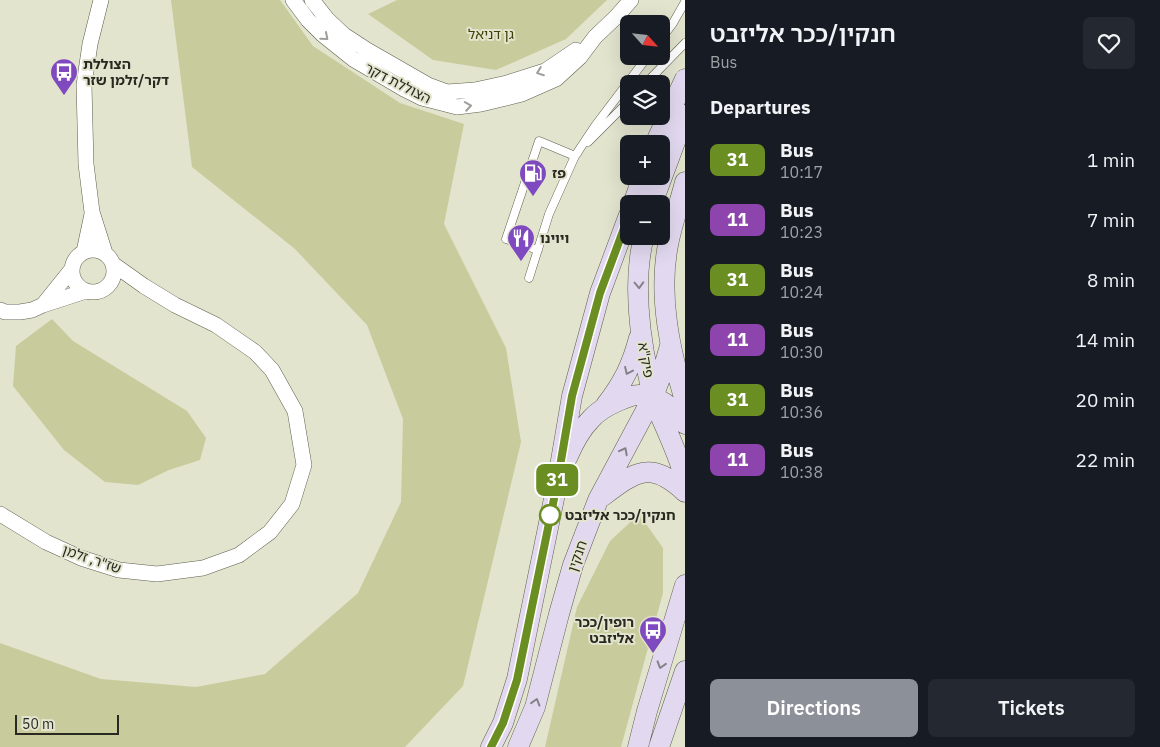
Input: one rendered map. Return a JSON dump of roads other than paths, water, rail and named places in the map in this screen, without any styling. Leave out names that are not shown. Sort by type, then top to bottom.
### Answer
[{"type":"main road","points":[[659,135],[685,79]]},
{"type":"main road","points":[[670,143],[685,115]]},
{"type":"main road","name":"פיק\"א","points":[[684,187],[667,246],[665,307],[670,346],[685,401]]},
{"type":"main road","points":[[667,246],[678,227],[685,220]]},
{"type":"main road","points":[[491,747],[503,723],[517,680],[557,484],[572,396],[600,293],[620,239]]},
{"type":"main road","name":"פיק\"א","points":[[642,245],[638,277],[641,328],[645,356],[653,397],[685,479]]},
{"type":"main road","points":[[557,484],[580,431],[618,390],[628,372],[641,328]]},
{"type":"main road","name":"חנקין","points":[[518,747],[535,707],[573,565],[598,500],[653,397],[670,346]]},
{"type":"main road","points":[[604,407],[624,398],[638,395],[653,397],[677,413],[685,424]]},
{"type":"main road","points":[[598,500],[620,483],[637,473],[644,472],[654,472],[667,478],[685,492]]},
{"type":"main road","points":[[638,747],[685,585]]},
{"type":"main road","points":[[659,747],[685,671]]},
{"type":"street","points":[[101,0],[90,44],[84,85],[86,164],[92,212],[115,271],[111,283],[100,292],[86,291],[75,282],[72,276],[74,262],[84,252],[98,251],[109,259]]},
{"type":"street","name":"הצוללת דקר","points":[[293,0],[308,20],[352,59],[422,98],[457,107],[481,104],[522,94],[556,79],[580,57],[631,0]]},
{"type":"street","name":"הצוללת דקר","points":[[312,0],[327,19],[344,35],[428,85],[448,92],[475,90],[507,83],[545,71],[596,37]]},
{"type":"street","points":[[670,182],[684,187]]},
{"type":"street","points":[[84,252],[92,212]]},
{"type":"street","name":"שז\"ר, זלמן","points":[[0,514],[46,542],[80,558],[119,570],[157,574],[203,568],[238,555],[270,532],[292,504],[304,465],[295,411],[272,370],[255,352],[216,325],[175,305],[144,286],[109,259]]},
{"type":"street","points":[[43,305],[72,269]]},
{"type":"street","name":"שז\"ר, זלמן","points":[[111,283],[144,286]]},
{"type":"street","points":[[0,310],[20,312],[32,310],[86,291]]},
{"type":"lane","points":[[670,27],[685,2]]},
{"type":"lane","points":[[654,75],[685,43]]},
{"type":"lane","points":[[530,278],[549,214],[575,156],[594,126],[641,65]]},
{"type":"lane","points":[[575,156],[620,110]]},
{"type":"lane","points":[[538,250],[506,239],[539,141],[575,156]]},
{"type":"place","name":"הצוללת דקר/זלמן שזר","points":[[64,96]]},
{"type":"place","name":"פז","points":[[533,197]]},
{"type":"place","name":"ויוינו","points":[[521,262]]},
{"type":"place","name":"חנקין/ככר אליזבט","points":[[550,515]]},
{"type":"place","name":"רופין/ככר אליזבט","points":[[653,654]]},
{"type":"park label","name":"גן דניאל","points":[[491,34]]}]
